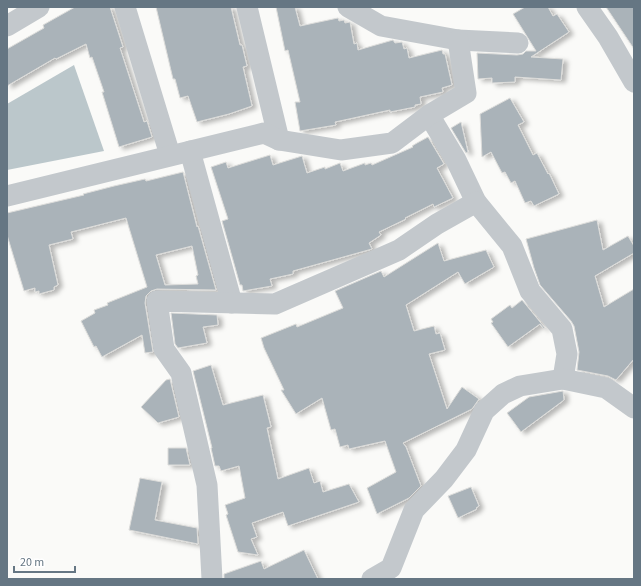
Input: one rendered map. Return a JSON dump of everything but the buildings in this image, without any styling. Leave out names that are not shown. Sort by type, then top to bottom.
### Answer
[{"type":"street","points":[[7,26],[39,7]]},
{"type":"street","points":[[126,7],[180,153],[232,303]]},
{"type":"street","points":[[248,7],[279,140]]},
{"type":"street","points":[[348,7],[381,26],[458,40],[518,42]]},
{"type":"street","points":[[587,7],[608,37],[634,82]]},
{"type":"street","points":[[7,196],[264,133],[279,140],[341,150],[392,143],[429,115],[466,93],[458,40]]},
{"type":"street","points":[[429,115],[456,160],[476,202],[512,246],[530,291],[562,329],[567,354],[563,379]]},
{"type":"street","points":[[212,579],[208,485],[180,373],[164,349],[156,301],[275,304],[399,250],[437,224],[476,202]]},
{"type":"street","points":[[372,579],[391,568],[414,510],[444,479],[466,450],[484,411],[503,394],[520,386],[563,379],[606,388],[634,408]]},
{"type":"shaded area","points":[[74,65],[104,151],[7,170],[7,104]]}]
